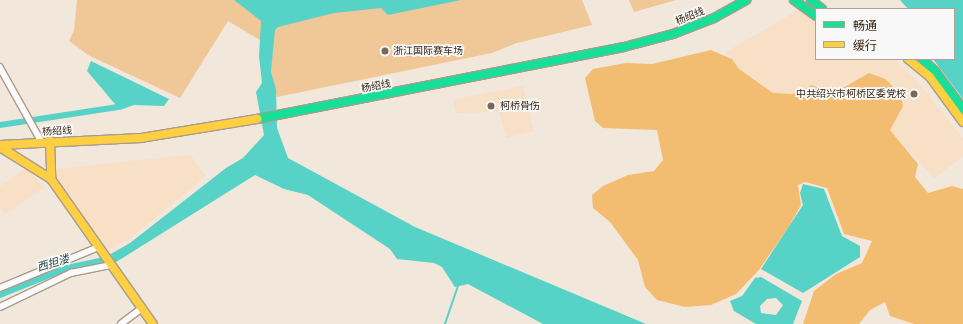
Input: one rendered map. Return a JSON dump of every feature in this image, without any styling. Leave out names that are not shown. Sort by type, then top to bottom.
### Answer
[{"type":"main road","points":[[794,0],[815,15]]},
{"type":"main road","points":[[811,0],[821,8]]},
{"type":"main road","name":"杨绍线","points":[[0,146],[50,141],[141,138],[281,115],[631,45],[672,34],[744,1]]},
{"type":"main road","points":[[909,60],[930,77],[963,122]]},
{"type":"main road","points":[[923,60],[935,71],[963,109]]},
{"type":"main road","points":[[50,141],[51,179]]},
{"type":"main road","points":[[0,146],[51,179],[153,324]]},
{"type":"street","points":[[0,67],[31,125],[42,142]]},
{"type":"street","points":[[0,288],[99,247]]},
{"type":"street","points":[[0,307],[71,273],[111,265]]},
{"type":"street","points":[[120,324],[142,308]]},
{"type":"shaded area","name":"浙江国际赛车场","points":[[77,0],[582,0],[592,25],[517,43],[492,53],[277,97],[271,72],[273,48],[228,21],[180,98],[88,55],[69,41],[74,30]]},
{"type":"shaded area","points":[[629,0],[676,0],[634,12]]},
{"type":"shaded area","name":"中共绍兴市柯桥区委党校","points":[[798,10],[815,21],[815,60],[894,60],[918,82],[963,138],[963,157],[934,178],[890,130],[853,80],[832,94],[812,85],[793,94],[773,93],[739,69],[726,52]]},
{"type":"shaded area","points":[[711,50],[732,59],[739,69],[773,93],[793,94],[812,85],[832,94],[869,73],[885,79],[900,93],[903,106],[890,130],[918,164],[915,177],[928,193],[952,186],[963,189],[963,324],[914,324],[890,316],[885,302],[870,310],[859,324],[803,324],[814,291],[836,274],[862,263],[872,241],[844,234],[827,188],[805,182],[798,185],[801,205],[788,228],[758,271],[736,294],[711,305],[685,307],[657,300],[645,287],[638,260],[610,222],[593,208],[592,195],[603,186],[628,175],[654,171],[663,160],[657,130],[603,128],[595,121],[585,78],[593,69],[626,63],[652,64]]},
{"type":"shaded area","name":"柯桥骨伤","points":[[523,86],[534,131],[506,138],[499,112],[456,113],[453,100]]},
{"type":"shaded area","points":[[190,155],[206,176],[127,241],[106,251],[61,189],[55,169]]},
{"type":"shaded area","points":[[26,168],[45,187],[5,214],[0,207],[0,186]]},
{"type":"water","points":[[234,0],[461,0],[388,15],[381,8],[334,13],[278,27],[275,30],[271,72],[276,89],[277,128],[288,158],[415,227],[646,324],[543,324],[468,284],[455,287],[442,267],[434,263],[397,259],[390,249],[308,195],[284,189],[255,175],[113,264],[109,255],[130,243],[226,168],[243,158],[264,135],[256,92],[262,83],[259,56],[261,21]]},
{"type":"water","points":[[900,0],[963,0],[963,99],[934,60],[955,60],[955,8],[907,8]]},
{"type":"water","points":[[91,61],[169,99],[164,106],[134,105],[120,110],[87,71]]},
{"type":"water","points":[[803,184],[824,189],[842,236],[860,246],[860,257],[803,293],[761,269],[803,205],[800,193]]},
{"type":"water","points":[[761,277],[802,301],[793,324],[756,324],[734,311],[730,301],[742,296],[755,278]],"holes":[[[776,298],[783,305],[776,315],[761,313],[760,306],[767,299]]]},
{"type":"waterway","points":[[0,125],[118,107]]},
{"type":"waterway","name":"西担溇","points":[[0,295],[67,268],[109,259]]},
{"type":"waterway","points":[[445,324],[458,286]]},
{"type":"traffic: fast","points":[[257,119],[624,47],[673,34],[714,18],[746,0]]},
{"type":"traffic: fast","points":[[794,0],[815,15]]},
{"type":"traffic: fast","points":[[811,0],[821,8]]},
{"type":"traffic: fast","points":[[923,60],[935,71],[963,109]]},
{"type":"traffic: slow","points":[[909,60],[930,77],[963,122]]},
{"type":"traffic: slow","points":[[0,145],[141,138],[257,119]]},
{"type":"traffic: slow","points":[[50,141],[51,179],[153,324]]},
{"type":"traffic: slow","points":[[0,147],[51,179]]},
{"type":"place","name":"浙江国际赛车场","points":[[385,51]]},
{"type":"place","name":"中共绍兴市柯桥区委党校","points":[[914,94]]},
{"type":"place","name":"柯桥骨伤","points":[[491,106]]}]
